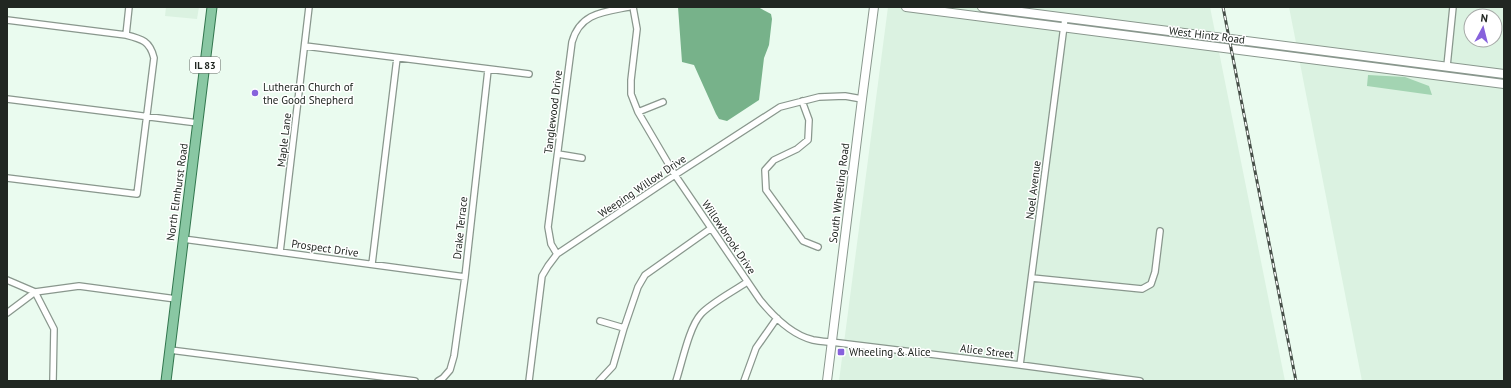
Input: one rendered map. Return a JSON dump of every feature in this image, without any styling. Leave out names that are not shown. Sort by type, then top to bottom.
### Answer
[{"type":"main road","name":"North Elmhurst Road","points":[[166,381],[212,7]]},
{"type":"main road","name":"South Wheeling Road","points":[[827,381],[874,7]]},
{"type":"main road","name":"West Hintz Road","points":[[906,7],[1504,84]]},
{"type":"main road","name":"West Hintz Road","points":[[982,7],[1504,74]]},
{"type":"street","points":[[126,35],[130,7]]},
{"type":"street","name":"Maple Lane","points":[[280,252],[310,7]]},
{"type":"street","name":"Tanglewood Drive","points":[[557,254],[551,244],[548,227],[574,35],[578,27],[592,15],[629,7]]},
{"type":"street","name":"Willowbrook Drive","points":[[633,7],[637,29],[630,80],[631,94],[638,112],[710,229],[765,307],[794,332],[811,340],[831,342]]},
{"type":"street","points":[[1447,66],[1453,7]]},
{"type":"street","name":"Noel Avenue","points":[[1020,365],[1065,18]]},
{"type":"street","points":[[7,20],[126,35],[139,38],[150,46],[154,58],[137,194],[7,178]]},
{"type":"street","points":[[305,46],[529,74]]},
{"type":"street","points":[[372,264],[397,58]]},
{"type":"street","name":"Drake Terrace","points":[[438,381],[447,375],[452,366],[465,277],[488,70]]},
{"type":"street","name":"Weeping Willow Drive","points":[[529,381],[542,276],[557,254],[780,108],[819,97],[845,96],[862,99]]},
{"type":"street","points":[[7,99],[198,123]]},
{"type":"street","points":[[802,101],[809,120],[808,140],[797,149],[774,160],[765,170],[766,190],[803,241],[818,246]]},
{"type":"street","points":[[638,112],[663,102]]},
{"type":"street","points":[[558,154],[582,158]]},
{"type":"street","points":[[599,381],[613,366],[638,287],[645,275],[710,229]]},
{"type":"street","points":[[1032,278],[1142,289],[1151,284],[1155,272],[1160,231]]},
{"type":"street","name":"Prospect Drive","points":[[183,239],[465,277]]},
{"type":"street","points":[[7,280],[35,292],[54,329],[53,381]]},
{"type":"street","points":[[676,381],[692,330],[697,320],[704,311],[747,282]]},
{"type":"street","points":[[7,313],[35,292],[79,286],[176,299]]},
{"type":"street","points":[[744,381],[756,348],[777,318]]},
{"type":"street","points":[[600,322],[624,328]]},
{"type":"street","name":"Alice Street","points":[[831,342],[1140,381]]},
{"type":"street","points":[[170,350],[415,381]]},
{"type":"shaded area","points":[[166,7],[199,7],[197,19],[165,16]]},
{"type":"shaded area","points":[[678,7],[758,7],[771,14],[772,19],[769,45],[764,58],[759,100],[727,121],[719,119],[716,114],[694,65],[682,62]]},
{"type":"shaded area","points":[[888,7],[1210,7],[1285,381],[839,381]]},
{"type":"shaded area","points":[[1289,7],[1504,7],[1504,381],[1362,381]]},
{"type":"shaded area","points":[[1368,75],[1405,77],[1429,86],[1432,95],[1367,86]]},
{"type":"railway","points":[[1223,7],[1296,381]]},
{"type":"place","name":"Lutheran Church of the Good Shepherd","points":[[255,93]]},
{"type":"place","name":"Wheeling & Alice","points":[[841,352]]}]
